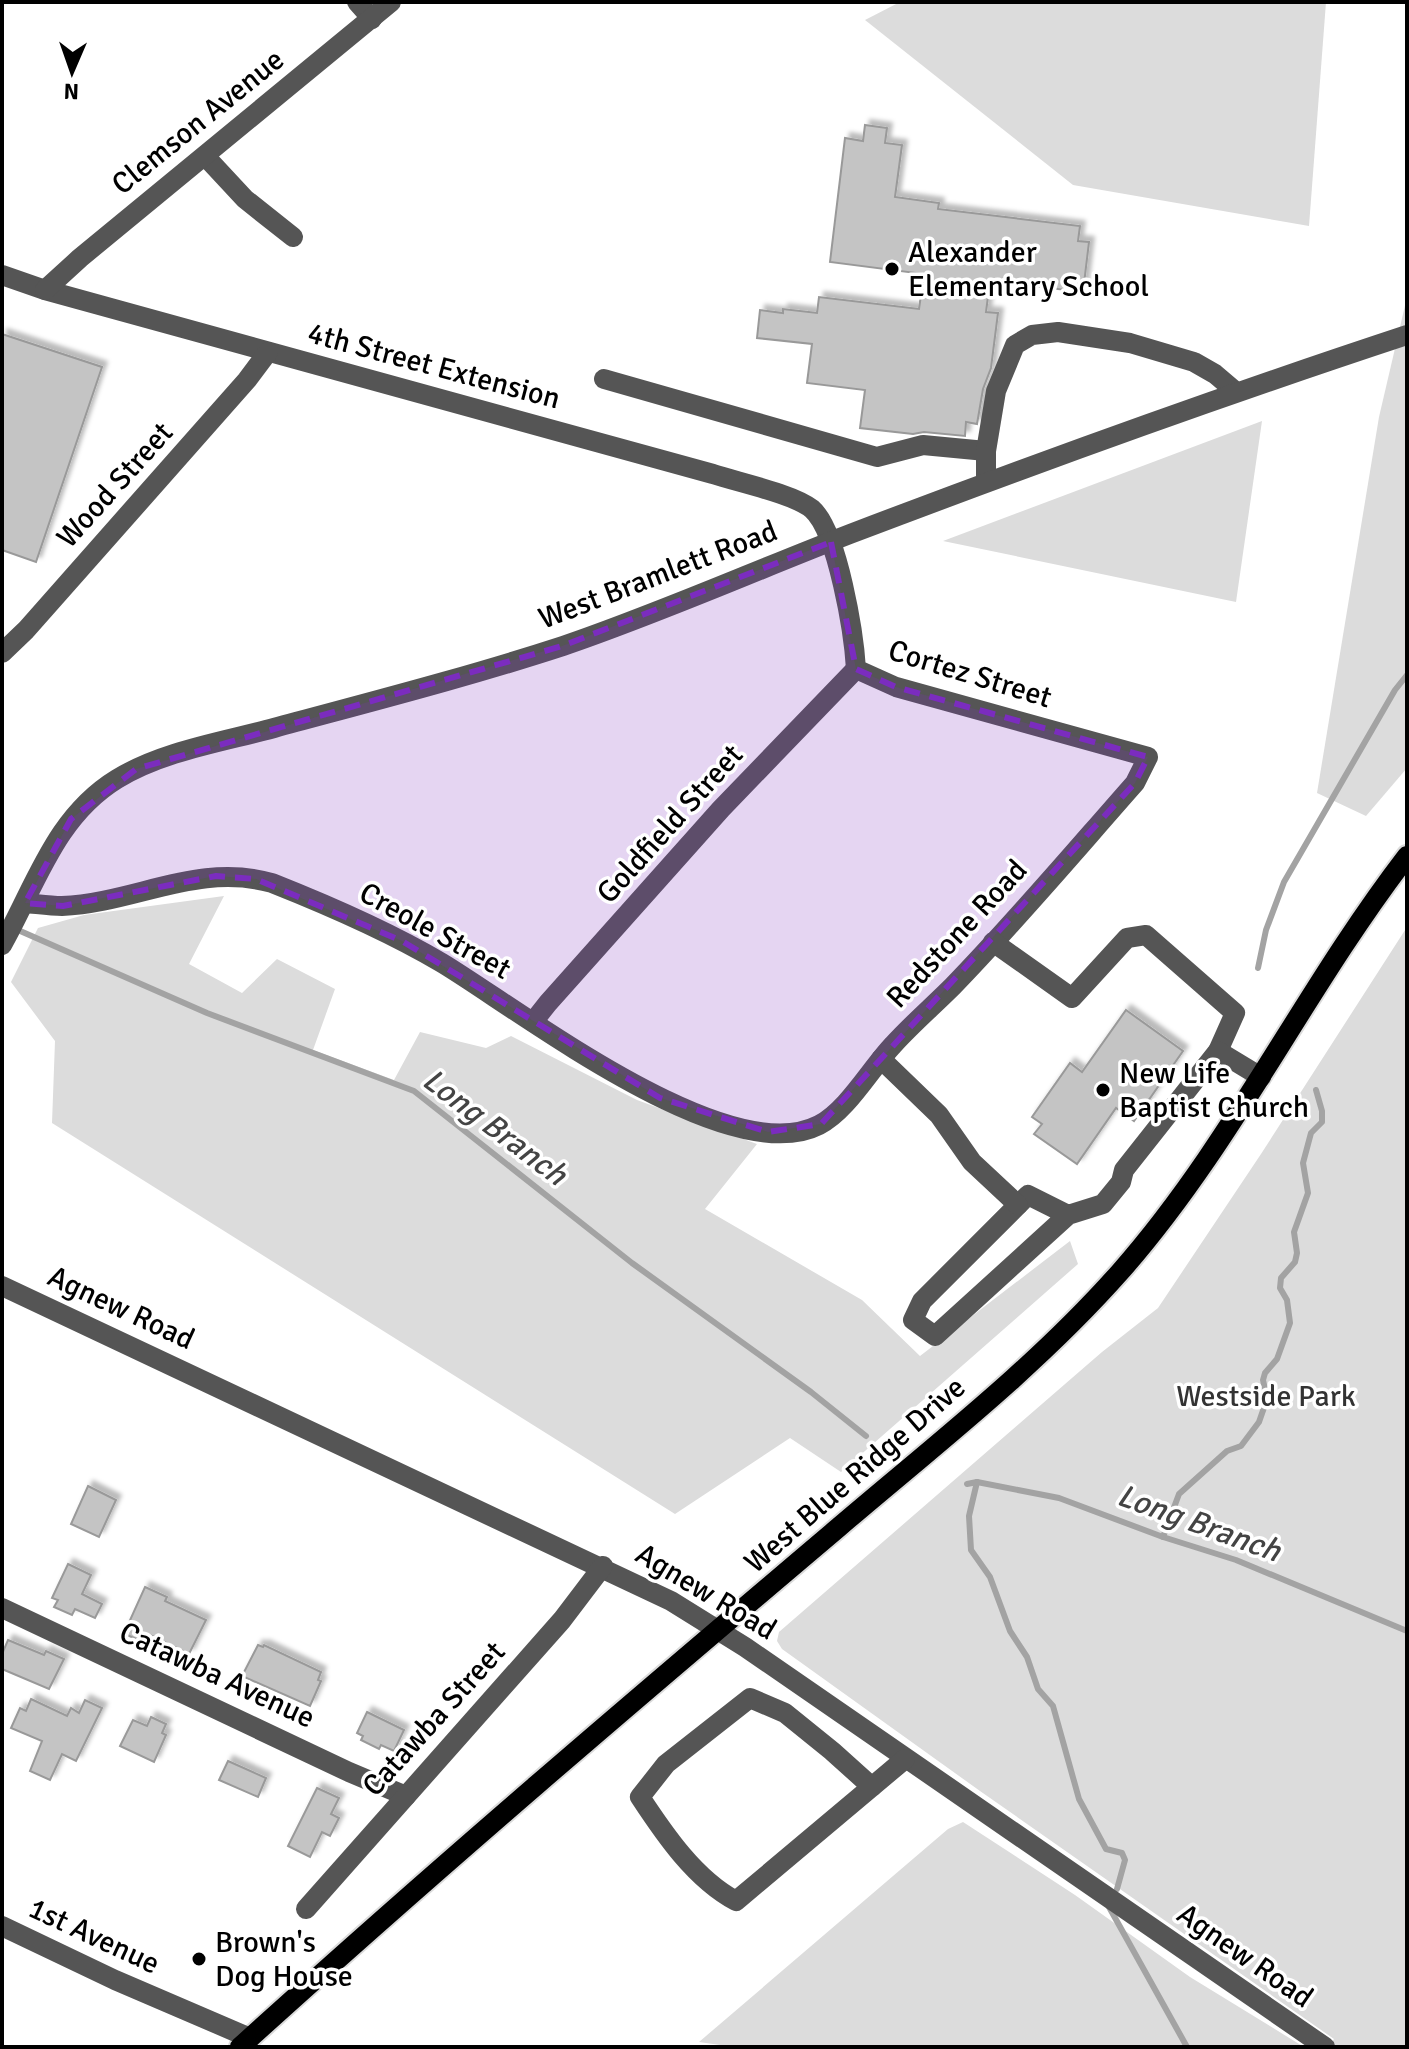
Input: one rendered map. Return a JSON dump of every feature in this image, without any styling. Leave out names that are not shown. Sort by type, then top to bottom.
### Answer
[{"type":"main road","name":"West Blue Ridge Drive","points":[[245,2042],[403,1900],[839,1526],[937,1446],[1076,1320],[1122,1271],[1217,1147],[1371,903],[1407,856]]},
{"type":"street","points":[[357,2],[372,19]]},
{"type":"street","name":"Clemson Avenue","points":[[45,290],[391,2]]},
{"type":"street","points":[[205,156],[245,199],[293,237]]},
{"type":"street","name":"4th Street Extension","points":[[2,275],[45,290],[713,474],[800,502],[817,515],[831,542]]},
{"type":"street","points":[[986,482],[986,451],[996,391],[1015,345],[1032,335],[1058,332],[1130,343],[1194,362],[1235,391]]},
{"type":"street","name":"West Bramlett Road","points":[[2,945],[22,910],[49,850],[71,819],[98,792],[136,769],[172,756],[562,646],[681,604],[986,482],[1235,391],[1407,335]]},
{"type":"street","name":"Wood Street","points":[[4,647],[247,380],[268,352]]},
{"type":"street","points":[[604,379],[877,457],[923,445],[986,451]]},
{"type":"street","name":"Cortez Street","points":[[831,542],[854,638],[856,669],[896,687],[1148,757]]},
{"type":"street","name":"Goldfield Street","points":[[533,1022],[721,809],[856,669]]},
{"type":"street","name":"Redstone Road","points":[[794,1133],[806,1131],[830,1119],[881,1059],[993,942],[1135,783],[1148,757]]},
{"type":"street","name":"Creole Street","points":[[22,910],[77,904],[216,876],[256,879],[316,901],[402,941],[617,1076],[660,1098],[740,1127],[794,1133]]},
{"type":"street","points":[[993,942],[1072,998],[1127,938],[1146,935],[1235,1013],[1218,1051],[1124,1170],[1121,1182],[1103,1204],[1068,1215],[935,1336],[913,1320],[922,1301],[1028,1195],[1068,1215]]},
{"type":"street","points":[[1218,1051],[1261,1077]]},
{"type":"street","points":[[881,1059],[939,1115],[972,1162],[1018,1205]]},
{"type":"street","name":"Agnew Road","points":[[2,1286],[603,1566],[671,1601],[1325,2047]]},
{"type":"street","name":"Catawba Street","points":[[306,1909],[562,1620],[603,1566]]},
{"type":"street","name":"Catawba Avenue","points":[[2,1608],[406,1796]]},
{"type":"street","points":[[872,1787],[785,1713],[750,1698],[666,1764],[640,1797],[661,1830],[715,1889],[736,1901],[872,1787],[905,1759]]},
{"type":"street","name":"1st Avenue","points":[[2,1926],[245,2042]]},
{"type":"highlighted area","points":[[831,542],[856,669],[896,687],[1148,757],[1135,783],[821,1124],[768,1132],[660,1098],[402,941],[256,879],[216,876],[63,906],[25,903],[71,819],[136,769],[562,646]]},
{"type":"green space","points":[[900,2],[1326,2],[1309,226],[1073,185],[865,20]]},
{"type":"green space","points":[[1407,297],[1407,768],[1366,816],[1317,793],[1379,417]]},
{"type":"green space","points":[[1262,421],[1236,602],[943,541]]},
{"type":"green space","points":[[224,896],[189,964],[242,993],[277,959],[335,989],[313,1050],[394,1080],[420,1032],[486,1048],[511,1036],[637,1100],[757,1144],[705,1209],[862,1300],[920,1356],[1070,1241],[1078,1264],[841,1472],[790,1438],[675,1514],[52,1123],[55,1041],[11,982],[38,928],[84,915]]},
{"type":"green space","name":"Westside Park","points":[[1407,927],[1407,2047],[1329,2047],[1334,2039],[980,1791],[782,1649],[777,1641],[779,1632],[1102,1352],[1158,1308]]},
{"type":"green space","points":[[963,1822],[1075,1895],[1190,1977],[1304,2047],[734,2047],[699,2042],[948,1829]]},
{"type":"building","points":[[865,125],[887,128],[885,143],[902,145],[895,197],[939,203],[938,209],[1080,226],[1078,241],[1089,242],[1083,292],[990,281],[986,312],[998,313],[991,368],[983,389],[977,424],[966,422],[965,436],[860,428],[865,390],[807,383],[812,344],[757,338],[760,310],[817,313],[819,297],[919,309],[924,274],[830,262],[845,138],[863,141]]},
{"type":"building","points":[[2,334],[102,367],[36,562],[2,550]]},
{"type":"building","name":"New Life Baptist Church","points":[[1126,1010],[1183,1051],[1134,1121],[1116,1108],[1077,1164],[1034,1134],[1042,1124],[1032,1117],[1070,1063],[1082,1072]]},
{"type":"building","points":[[88,1486],[116,1500],[99,1537],[71,1524]]},
{"type":"building","points":[[68,1564],[91,1575],[82,1594],[102,1604],[95,1618],[75,1609],[72,1615],[54,1607],[58,1600],[52,1598]]},
{"type":"building","points":[[145,1587],[167,1597],[165,1601],[206,1620],[189,1654],[150,1635],[143,1642],[127,1635],[130,1630],[126,1629]]},
{"type":"building","points":[[8,1640],[44,1655],[46,1651],[64,1659],[49,1689],[2,1669],[2,1654]]},
{"type":"building","points":[[258,1645],[321,1672],[318,1680],[321,1681],[310,1706],[242,1676]]},
{"type":"building","points":[[31,1699],[67,1716],[71,1708],[79,1713],[85,1700],[102,1708],[76,1761],[62,1754],[50,1780],[30,1771],[42,1741],[11,1728],[20,1708],[26,1711]]},
{"type":"building","points":[[367,1712],[404,1730],[394,1751],[381,1745],[379,1749],[361,1740],[363,1736],[357,1733]]},
{"type":"building","points":[[151,1717],[166,1724],[162,1733],[166,1735],[154,1762],[120,1746],[133,1720],[147,1726]]},
{"type":"building","points":[[228,1761],[266,1778],[258,1797],[219,1780]]},
{"type":"building","points":[[317,1788],[339,1798],[331,1814],[339,1818],[330,1836],[322,1832],[310,1857],[288,1846]]},
{"type":"waterway","points":[[1258,968],[1266,930],[1284,882],[1395,690],[1407,675]]},
{"type":"waterway","name":"Long Branch","points":[[2,923],[207,1013],[414,1091],[632,1263],[811,1392],[866,1436]]},
{"type":"waterway","points":[[1163,1537],[1179,1494],[1227,1451],[1241,1446],[1259,1422],[1267,1399],[1263,1380],[1265,1373],[1277,1359],[1290,1323],[1287,1300],[1280,1288],[1281,1278],[1295,1262],[1297,1253],[1294,1232],[1308,1193],[1303,1163],[1311,1133],[1322,1122],[1316,1090]]},
{"type":"waterway","points":[[977,1482],[969,1516],[971,1550],[990,1577],[1010,1631],[1027,1657],[1038,1689],[1053,1706],[1079,1799],[1106,1849],[1122,1853],[1125,1860],[1117,1889]]},
{"type":"waterway","name":"Long Branch","points":[[967,1484],[977,1482],[1059,1498],[1163,1537],[1236,1560],[1407,1631]]},
{"type":"waterway","points":[[1109,1907],[1187,2047]]},
{"type":"place","name":"Alexander Elementary School","points":[[892,269]]},
{"type":"place","name":"New Life Baptist Church","points":[[1103,1090]]},
{"type":"place","name":"Brown's Dog House","points":[[199,1959]]}]
